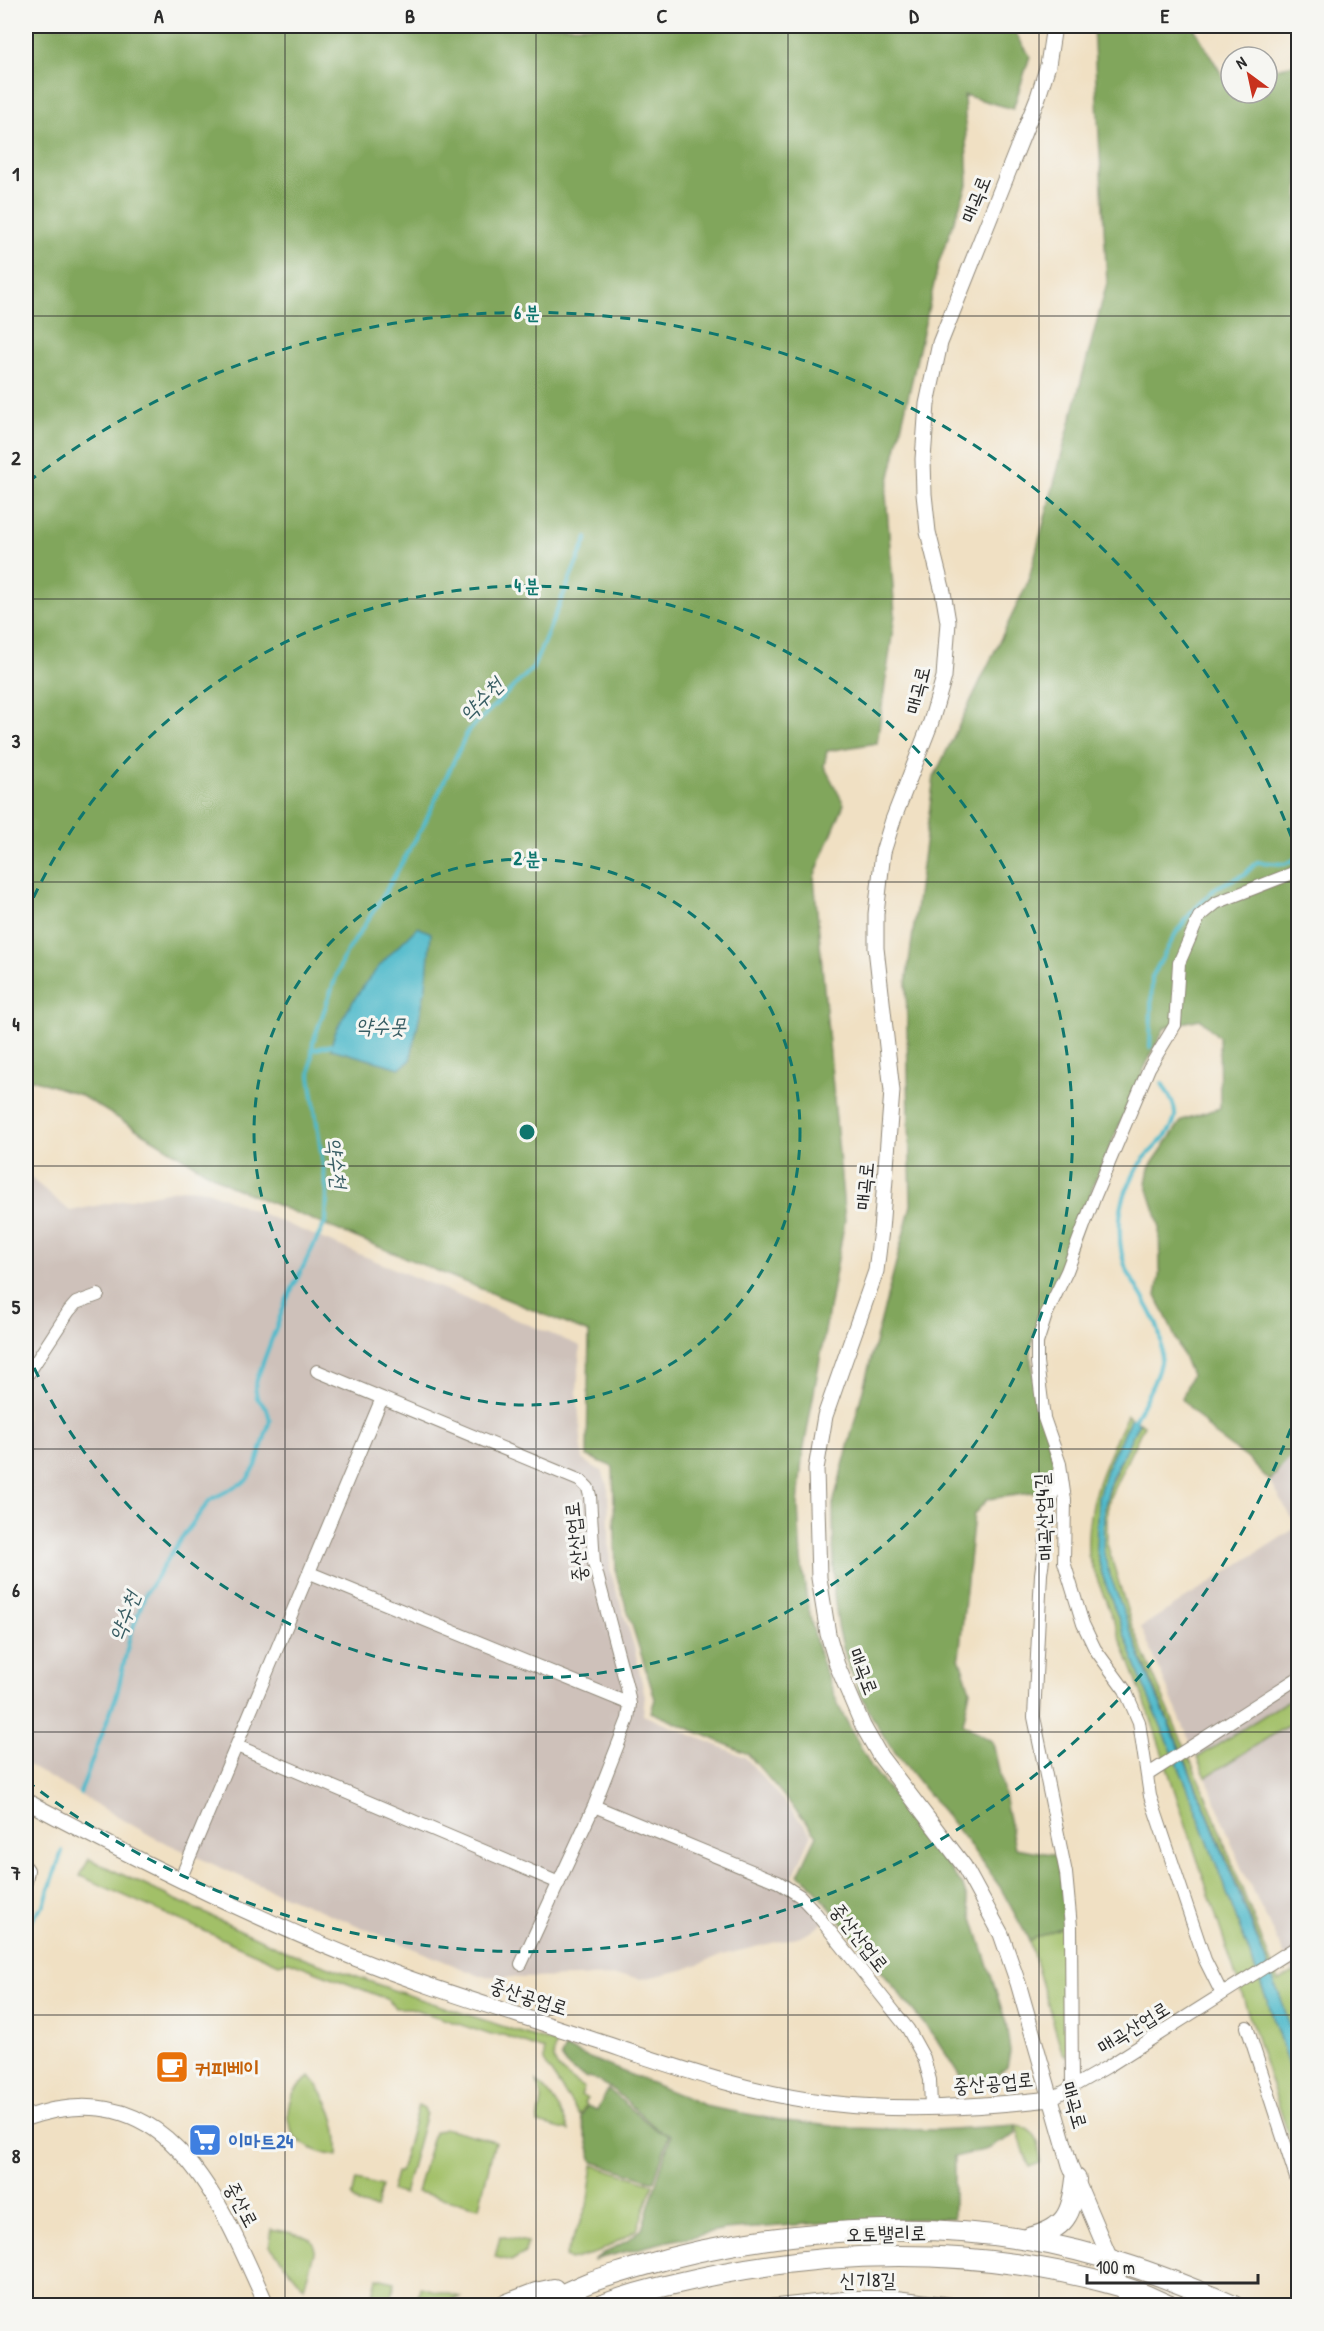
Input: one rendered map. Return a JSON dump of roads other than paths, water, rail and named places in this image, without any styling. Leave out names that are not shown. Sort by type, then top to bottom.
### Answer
[{"type":"highway","points":[[1025,2239],[1043,2235],[1058,2228],[1068,2216],[1071,2208],[1076,2179]]},
{"type":"highway","name":"오토밸리로","points":[[538,2306],[589,2282],[655,2262],[713,2248],[803,2236],[907,2231],[1025,2239],[1109,2258],[1174,2280],[1234,2306]]},
{"type":"highway","name":"오토밸리로","points":[[600,2306],[729,2270],[826,2258],[876,2256],[966,2259],[1032,2266],[1121,2286],[1170,2306]]},
{"type":"highway","points":[[502,2306],[536,2293],[589,2282]]},
{"type":"street","name":"매곡로","points":[[1054,26],[1048,64],[1038,97],[940,343],[927,404],[923,459],[924,494],[928,532],[948,622],[944,677],[931,722],[883,852],[876,914],[876,948],[892,1091],[882,1230],[876,1270],[825,1416],[820,1438],[816,1489],[819,1578],[828,1634],[841,1675],[863,1726],[880,1756],[960,1860],[991,1914],[1008,1950],[1076,2179],[1130,2306]]},
{"type":"street","name":"매곡산업4길","points":[[1222,1994],[1205,1960],[1150,1796],[1152,1772],[1139,1722],[1125,1690],[1095,1648],[1083,1624],[1064,1562],[1065,1500],[1060,1464],[1044,1418],[1037,1362],[1037,1342],[1046,1315],[1067,1271],[1095,1196],[1149,1068],[1175,1025],[1179,963],[1199,917],[1216,903],[1299,871]]},
{"type":"street","points":[[26,1377],[76,1303],[98,1295]]},
{"type":"street","name":"중산산업로","points":[[317,1371],[581,1481],[588,1488],[594,1563],[622,1667],[630,1704],[628,1719],[594,1806],[521,1964]]},
{"type":"street","points":[[180,1880],[382,1398]]},
{"type":"street","points":[[1060,1464],[1050,1506],[1041,1574],[1034,1718],[1066,1874],[1071,1927],[1072,2087]]},
{"type":"street","points":[[310,1573],[630,1704]]},
{"type":"street","points":[[1152,1772],[1299,1678]]},
{"type":"street","points":[[237,1746],[559,1883]]},
{"type":"street","name":"중산공업로","points":[[26,1801],[180,1880],[352,1957],[673,2066],[742,2086],[799,2099],[866,2107],[988,2106],[1051,2099]]},
{"type":"street","name":"중산산업로","points":[[594,1806],[778,1882],[800,1896],[908,2029],[924,2058],[930,2080],[931,2108]]},
{"type":"street","points":[[26,1867],[28,1870],[26,1882]]},
{"type":"street","name":"매곡산업로","points":[[1051,2099],[1295,1948]]},
{"type":"street","points":[[1247,2027],[1299,2184]]},
{"type":"street","name":"중산로","points":[[26,2118],[71,2106],[98,2107],[141,2121],[160,2134],[197,2169],[211,2190],[267,2306]]},
{"type":"street","name":"신기8길","points":[[768,2306],[843,2298],[896,2297],[968,2306]]},
{"type":"water","name":"약수못","points":[[418,927],[431,933],[426,986],[410,1061],[400,1068],[331,1049],[338,1028],[360,990],[387,958]]},
{"type":"water","points":[[1131,1418],[1139,1422],[1112,1477],[1104,1512],[1103,1549],[1108,1570],[1144,1666],[1203,1803],[1283,2004],[1298,2054],[1298,2097],[1271,2011],[1187,1786],[1140,1677],[1102,1574],[1096,1549],[1098,1497],[1106,1470]]},
{"type":"waterway","name":"약수천","points":[[80,1793],[117,1694],[130,1636],[145,1595],[180,1540],[210,1500],[246,1481],[256,1466],[270,1420],[267,1409],[257,1398],[255,1387],[258,1376],[286,1301],[326,1221],[327,1193],[310,1076],[313,1042],[342,960],[380,901],[423,826],[468,731],[533,668],[587,538]]},
{"type":"waterway","points":[[1150,1047],[1152,977],[1176,933],[1191,913],[1217,887],[1245,874],[1257,862],[1285,864],[1298,858]]},
{"type":"waterway","points":[[313,1050],[331,1045]]},
{"type":"waterway","points":[[1133,1423],[1157,1374],[1161,1344],[1156,1322],[1123,1260],[1120,1219],[1125,1195],[1135,1173],[1143,1160],[1171,1129],[1173,1123],[1174,1107],[1162,1083]]},
{"type":"waterway","points":[[26,1926],[44,1905],[62,1851]]},
{"type":"place","name":"커피베이","points":[[172,2067]]},
{"type":"place","name":"이마트24","points":[[205,2140]]}]
